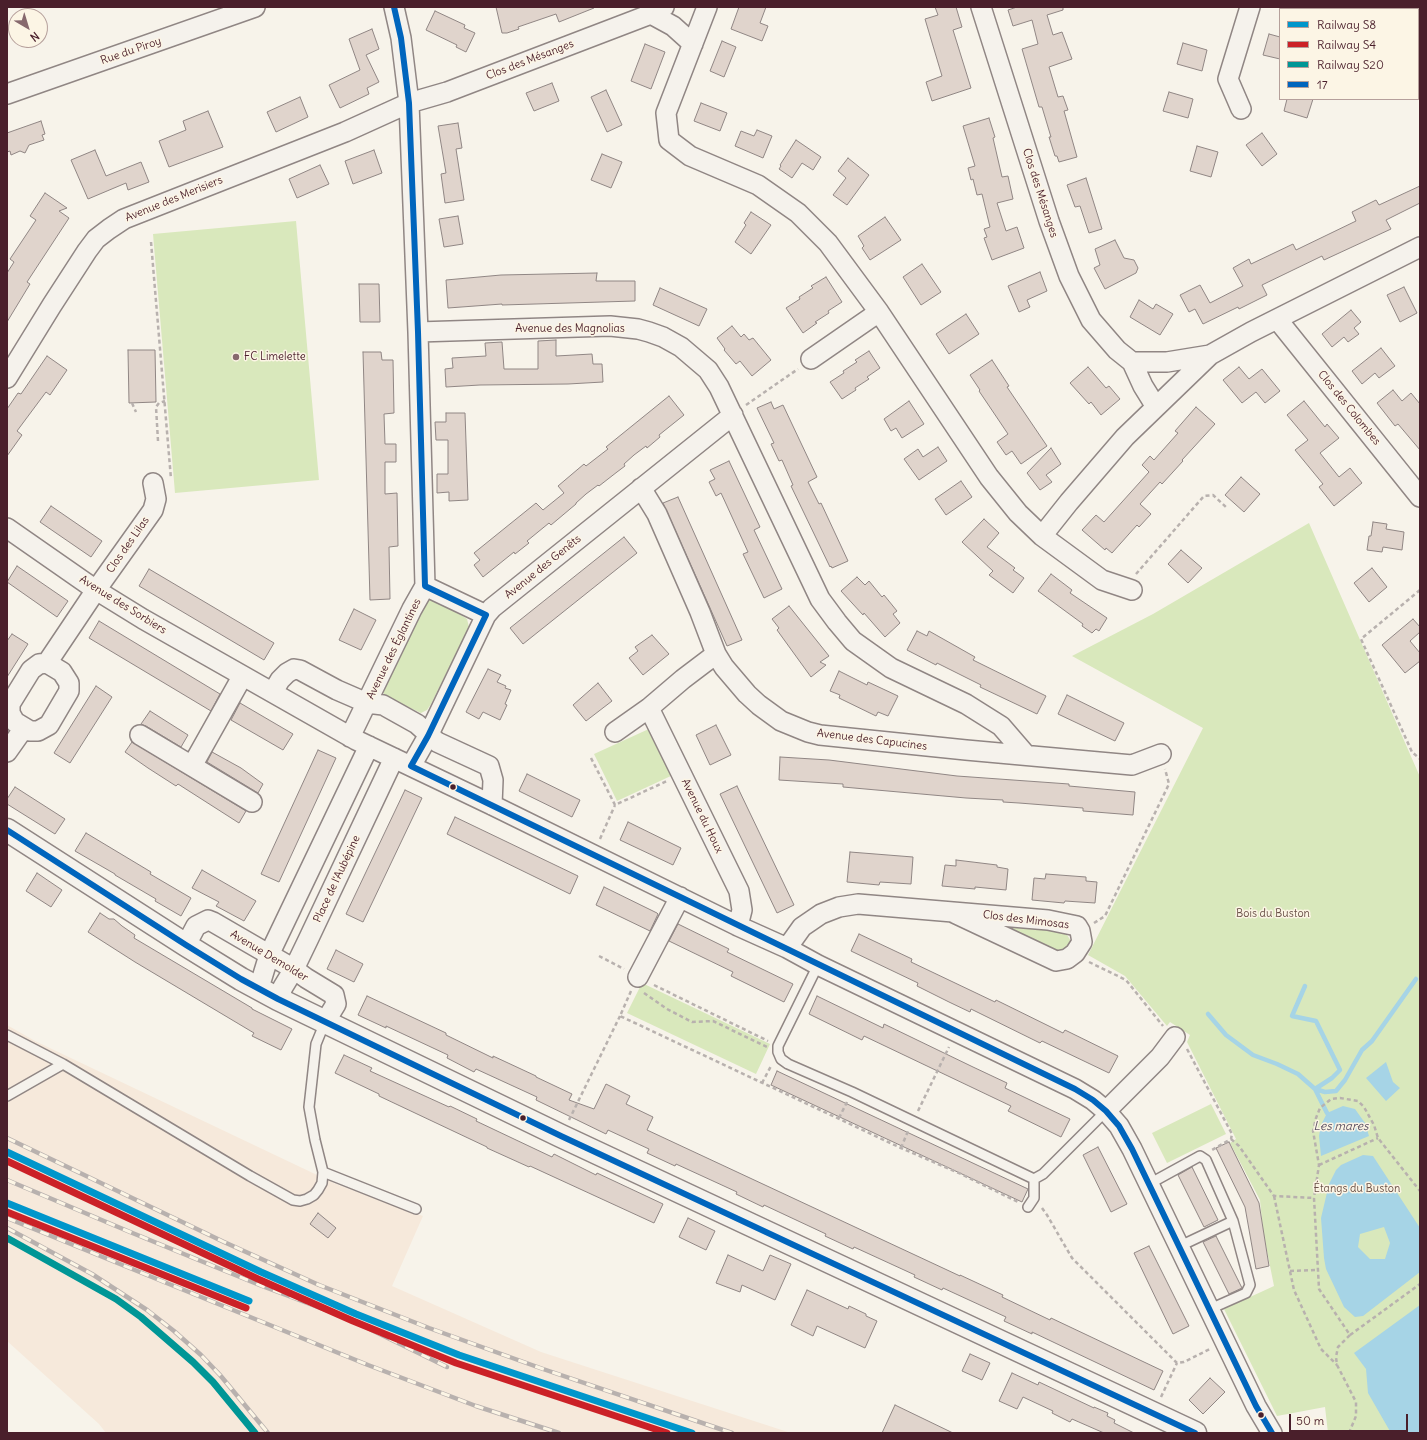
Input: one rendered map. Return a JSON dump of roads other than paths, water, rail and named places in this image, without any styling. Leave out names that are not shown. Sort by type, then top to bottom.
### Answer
[{"type":"street","name":"Rue du Piroy","points":[[7,94],[255,7]]},
{"type":"street","name":"Avenue des Églantines","points":[[350,737],[372,690],[425,586],[418,332],[409,103],[401,38],[394,7]]},
{"type":"street","points":[[707,7],[666,113],[669,140],[690,156],[758,185],[798,212],[828,243],[878,312],[989,477],[1018,513],[1042,536],[1102,580],[1128,588]]},
{"type":"street","name":"Clos des Mésanges","points":[[981,7],[1051,227],[1069,276],[1091,320],[1117,350],[1132,362],[1143,386],[1156,407]]},
{"type":"street","points":[[1242,109],[1228,79],[1250,7]]},
{"type":"street","name":"Clos des Mésanges","points":[[409,103],[447,92],[657,10],[693,44]]},
{"type":"street","name":"Avenue des Merisiers","points":[[7,378],[87,251],[96,239],[109,229],[124,219],[345,132],[409,103]]},
{"type":"street","points":[[1042,536],[1125,437],[1210,355],[1251,332],[1420,247]]},
{"type":"street","points":[[806,363],[878,312]]},
{"type":"street","name":"Clos des Colombes","points":[[1277,319],[1420,497]]},
{"type":"street","name":"Avenue des Magnolias","points":[[418,332],[610,326],[638,329],[673,342],[700,362],[714,378],[733,414]]},
{"type":"street","points":[[1132,362],[1167,362],[1210,355]]},
{"type":"street","points":[[733,414],[820,599],[837,622],[853,640],[892,668],[966,704],[1002,726],[1026,755]]},
{"type":"street","name":"Avenue des Genêts","points":[[411,766],[428,736],[486,615],[492,608],[733,414]]},
{"type":"street","name":"Clos des Lilas","points":[[24,728],[14,722],[10,713],[10,704],[31,670],[39,664],[47,663],[96,590],[153,510],[162,481]]},
{"type":"street","name":"Avenue des Capucines","points":[[641,488],[657,514],[700,612],[716,654],[734,680],[759,705],[782,721],[808,732],[840,738],[1132,765],[1161,754]]},
{"type":"street","name":"Avenue des Sorbiers","points":[[7,528],[96,590],[143,620],[242,677],[273,692],[350,737],[738,926],[787,948],[818,965],[1075,1089],[1093,1100],[1106,1110],[1119,1126],[1132,1149],[1256,1406],[1264,1427],[1263,1433]]},
{"type":"street","points":[[425,586],[486,615]]},
{"type":"street","points":[[615,732],[650,708],[683,679],[716,654]]},
{"type":"street","points":[[7,752],[24,728],[30,731],[38,731],[49,725],[70,691],[69,684],[62,672],[47,663]]},
{"type":"street","points":[[273,692],[280,680],[294,669],[300,670],[337,690],[367,703],[383,705],[417,724],[428,736],[437,742],[489,766],[493,780],[492,805]]},
{"type":"street","points":[[192,766],[242,677]]},
{"type":"street","name":"Avenue du Houx","points":[[650,708],[739,891],[742,910],[738,926]]},
{"type":"street","points":[[140,735],[252,802]]},
{"type":"street","points":[[256,988],[262,978],[269,955],[369,746]]},
{"type":"street","name":"Place de l'Aubépine","points":[[278,999],[283,987],[294,969],[394,758]]},
{"type":"street","points":[[7,830],[256,988],[561,1136],[1195,1433]]},
{"type":"street","points":[[636,983],[680,897]]},
{"type":"street","name":"Clos des Mimosas","points":[[787,948],[802,927],[821,914],[839,907],[858,904],[1048,920],[1077,926],[1082,942],[1075,953],[1067,959],[1056,961],[952,912]]},
{"type":"street","name":"Avenue Demolder","points":[[186,945],[196,926],[208,920],[294,969],[334,995],[336,1004],[325,1022]]},
{"type":"street","points":[[1106,1110],[1160,1057],[1174,1036]]},
{"type":"street","name":"Avenue des Sorbiers","points":[[1256,1406],[1272,1433]]},
{"type":"lane","points":[[818,965],[778,1049],[781,1059],[788,1064],[852,1092],[1034,1179]]},
{"type":"lane","points":[[7,1035],[63,1064],[293,1200],[300,1201],[314,1195],[322,1183],[323,1172],[321,1158],[315,1140],[309,1107],[316,1044],[325,1022]]},
{"type":"lane","points":[[7,1096],[63,1064]]},
{"type":"lane","points":[[1034,1179],[1043,1174],[1106,1110]]},
{"type":"lane","points":[[1149,1184],[1200,1156],[1206,1160],[1233,1221],[1250,1285],[1246,1293],[1210,1309]]},
{"type":"lane","points":[[323,1172],[416,1209]]},
{"type":"lane","points":[[1028,1207],[1034,1198],[1034,1179]]},
{"type":"lane","points":[[1180,1246],[1233,1221]]},
{"type":"water","points":[[1386,1062],[1393,1082],[1400,1088],[1386,1101],[1366,1078]]},
{"type":"water","name":"Les mares","points":[[1343,1106],[1355,1109],[1365,1123],[1369,1136],[1321,1156],[1319,1136],[1321,1125],[1327,1113]]},
{"type":"water","points":[[1363,1155],[1373,1156],[1420,1228],[1420,1272],[1363,1316],[1355,1317],[1344,1307],[1326,1269],[1324,1258],[1321,1218],[1329,1184],[1336,1170],[1341,1165]],"holes":[[[1384,1227],[1390,1243],[1385,1259],[1370,1259],[1358,1247],[1360,1234]]]},
{"type":"water","points":[[1420,1305],[1420,1433],[1391,1433],[1368,1393],[1366,1369],[1354,1353]]},
{"type":"waterway","points":[[1315,1089],[1325,1092],[1336,1091],[1345,1080],[1362,1050],[1372,1041],[1416,979]]},
{"type":"waterway","points":[[1305,986],[1292,1016],[1316,1021],[1340,1070],[1332,1078],[1315,1089]]},
{"type":"waterway","points":[[1208,1014],[1226,1035],[1253,1055],[1298,1074],[1315,1089],[1327,1113]]},
{"type":"railway","points":[[7,1138],[224,1242],[319,1285],[429,1328],[543,1369],[732,1433]]},
{"type":"railway","points":[[7,1180],[262,1286],[347,1318],[447,1367]]},
{"type":"railway","points":[[7,1218],[368,1365],[476,1406],[559,1433]]},
{"type":"railway","points":[[7,1228],[92,1274],[147,1310],[174,1331],[201,1355],[220,1375],[268,1433]]},
{"type":"rail line","name":"S8","points":[[7,1152],[261,1272],[356,1314],[459,1355],[692,1433]]},
{"type":"rail line","name":"S4","points":[[7,1161],[258,1279],[353,1321],[456,1363],[667,1433]]},
{"type":"rail line","name":"S8","points":[[7,1203],[249,1301]]},
{"type":"rail line","name":"S4","points":[[7,1212],[246,1308]]},
{"type":"rail line","name":"S20","points":[[7,1238],[116,1299],[141,1317],[193,1362],[213,1382],[255,1433]]},
{"type":"place","name":"FC Limelette","points":[[236,357]]},
{"type":"park label","name":"Bois du Buston","points":[[1273,914]]},
{"type":"park label","name":"Étangs du Buston","points":[[1357,1189]]}]
